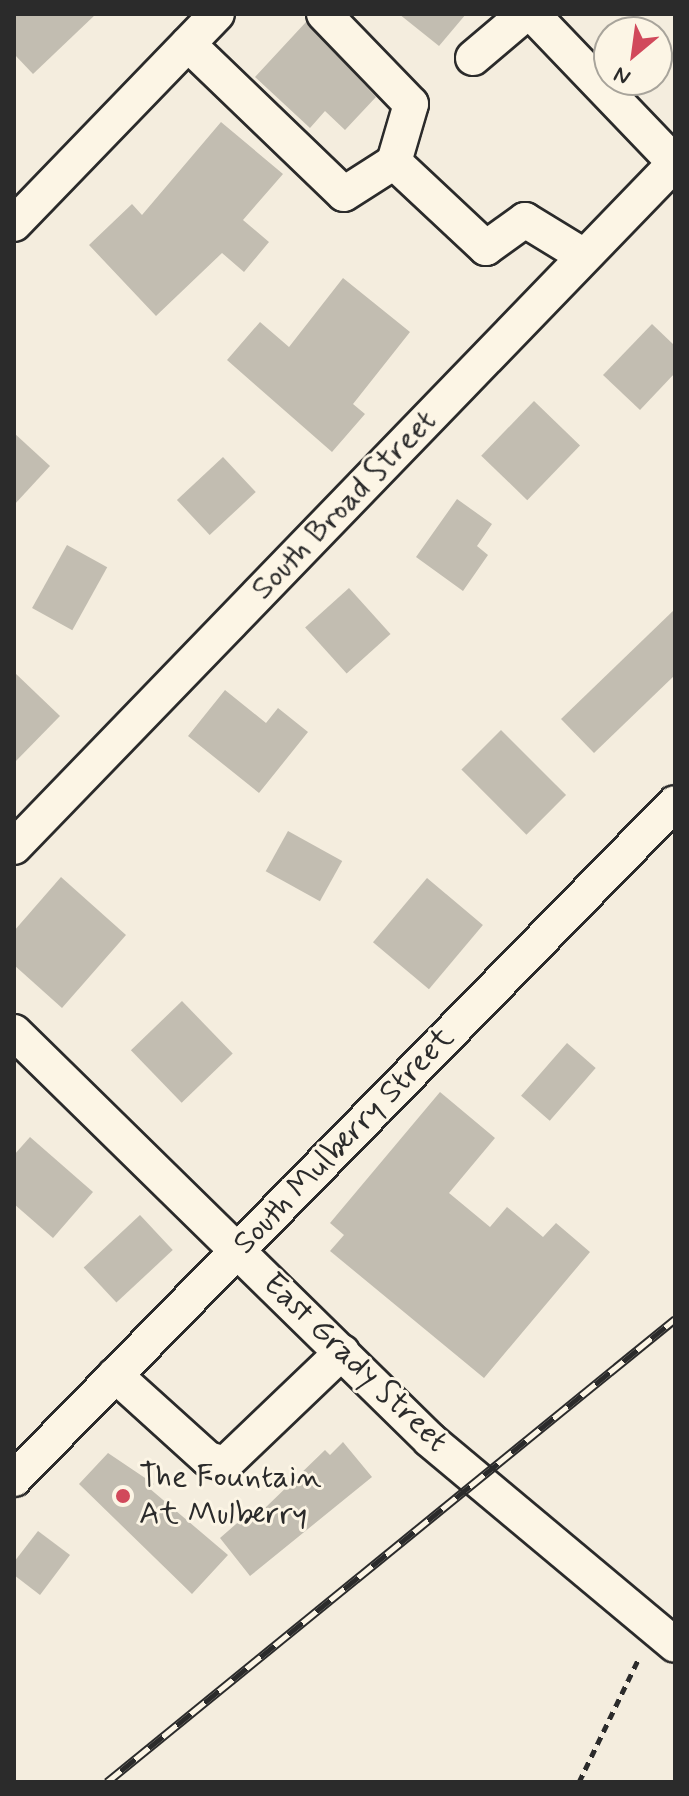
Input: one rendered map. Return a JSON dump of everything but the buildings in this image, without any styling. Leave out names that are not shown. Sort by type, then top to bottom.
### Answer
[{"type":"street","points":[[14,224],[217,14]]},
{"type":"street","points":[[188,44],[344,194],[394,162],[411,104],[324,14]]},
{"type":"street","points":[[473,58],[525,14]]},
{"type":"street","points":[[532,14],[675,163]]},
{"type":"street","points":[[394,162],[486,248],[525,220],[584,256]]},
{"type":"street","name":"South Broad Street","points":[[14,847],[675,163]]},
{"type":"street","name":"South Mulberry Street","points":[[14,1479],[675,803]]},
{"type":"street","name":"East Grady Street","points":[[14,1032],[430,1440],[664,1636]]},
{"type":"street","points":[[115,1375],[208,1459],[225,1464],[342,1352]]},
{"type":"path","points":[[579,1782],[664,1636]]},
{"type":"railway","points":[[107,1782],[675,1319]]},
{"type":"place","name":"The Fountain At Mulberry","points":[[123,1496]]}]
